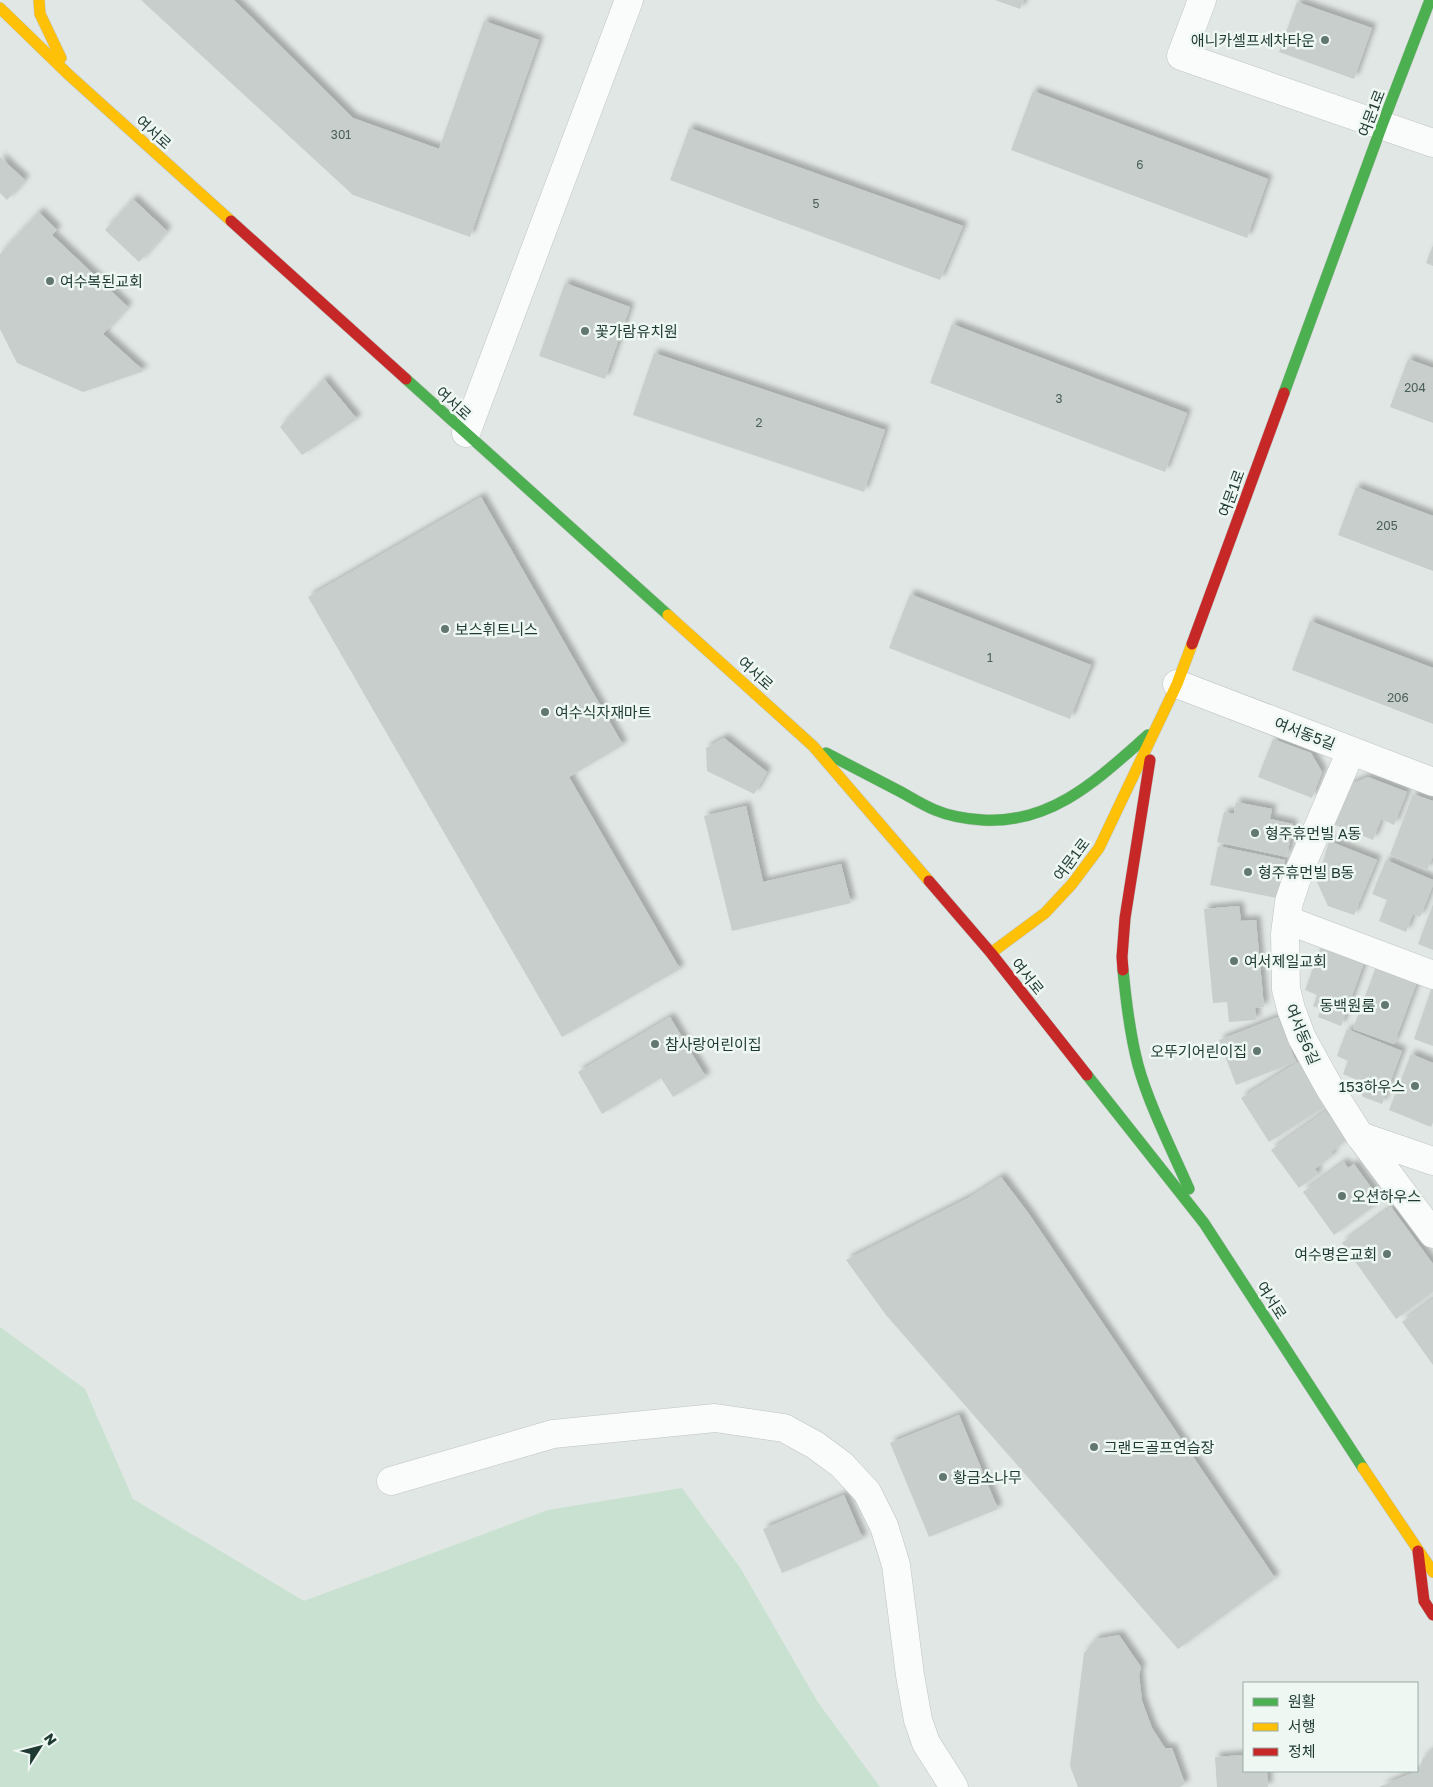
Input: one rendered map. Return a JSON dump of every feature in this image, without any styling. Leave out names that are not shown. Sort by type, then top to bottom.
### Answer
[{"type":"street","points":[[39,0],[40,14],[69,75]]},
{"type":"street","points":[[466,433],[629,0]]},
{"type":"street","points":[[1202,0],[1182,56],[1433,143]]},
{"type":"street","name":"여문1로","points":[[991,953],[1045,913],[1072,884],[1099,848],[1177,684],[1382,125],[1430,0]]},
{"type":"street","name":"여서로","points":[[0,8],[69,75],[813,746],[991,953],[1204,1223],[1433,1572]]},
{"type":"street","name":"여서동5길","points":[[1177,684],[1433,782]]},
{"type":"street","points":[[813,746],[935,810],[971,819],[1007,821],[1037,814],[1082,791],[1155,729]]},
{"type":"street","points":[[1155,729],[1125,918],[1122,957],[1125,992],[1138,1065],[1204,1223]]},
{"type":"street","name":"여서동6길","points":[[1350,750],[1300,869],[1289,902],[1284,934],[1286,989],[1302,1038],[1316,1065],[1360,1136],[1433,1234]]},
{"type":"street","points":[[1287,920],[1433,975]]},
{"type":"street","points":[[1360,1136],[1433,1161]]},
{"type":"street","points":[[392,1481],[553,1434],[715,1418],[784,1428],[815,1445],[842,1465],[867,1492],[884,1526],[896,1565],[910,1676],[918,1720],[926,1744],[954,1787]]},
{"type":"street","name":"여서로","points":[[1367,1474],[1406,1512]]},
{"type":"street","points":[[1418,1551],[1424,1601],[1433,1615]]},
{"type":"green space","points":[[0,1327],[85,1389],[133,1499],[304,1601],[548,1510],[682,1488],[741,1569],[817,1701],[880,1787],[0,1787]]},
{"type":"building","points":[[141,0],[234,0],[353,118],[439,149],[484,21],[539,40],[470,237],[353,195]]},
{"type":"building","points":[[995,0],[1024,0],[1020,9]]},
{"type":"building","name":"애니카셀프세차타운","points":[[1297,2],[1372,28],[1354,79],[1279,52]]},
{"type":"building","points":[[1033,91],[1268,179],[1247,238],[1011,150]]},
{"type":"building","points":[[689,128],[963,226],[940,280],[670,180]]},
{"type":"building","points":[[0,157],[25,180],[7,200],[0,193]]},
{"type":"building","points":[[133,199],[167,231],[139,262],[105,230]]},
{"type":"building","name":"여수복된교회","points":[[39,212],[57,230],[52,235],[128,307],[103,334],[144,371],[83,392],[17,363],[0,329],[0,254]]},
{"type":"building","points":[[1433,245],[1433,266],[1426,263]]},
{"type":"building","name":"꽃가람유치원","points":[[565,283],[630,307],[605,379],[539,356]]},
{"type":"building","points":[[952,324],[1187,413],[1165,472],[930,383]]},
{"type":"building","points":[[654,353],[885,430],[864,492],[633,415]]},
{"type":"building","points":[[1408,359],[1433,368],[1433,423],[1390,407]]},
{"type":"building","points":[[324,379],[357,419],[302,455],[280,427]]},
{"type":"building","points":[[1356,487],[1433,516],[1433,571],[1338,535]]},
{"type":"building","points":[[481,497],[623,745],[569,777],[680,969],[562,1037],[308,597]]},
{"type":"building","points":[[910,594],[1091,665],[1070,719],[889,648]]},
{"type":"building","points":[[1310,621],[1433,668],[1433,724],[1292,670]]},
{"type":"building","points":[[724,738],[767,772],[754,794],[707,771],[706,748]]},
{"type":"building","points":[[1273,739],[1311,753],[1322,772],[1312,798],[1258,777]]},
{"type":"building","points":[[1368,777],[1407,792],[1394,825],[1381,819],[1373,840],[1333,824],[1349,785]]},
{"type":"building","points":[[1413,794],[1433,801],[1433,856],[1427,870],[1390,855]]},
{"type":"building","name":"형주휴먼빌 A동","points":[[1236,802],[1272,809],[1270,819],[1293,824],[1287,857],[1217,842],[1224,812],[1234,814]]},
{"type":"building","points":[[746,806],[763,882],[841,864],[851,903],[732,931],[704,816]]},
{"type":"building","points":[[1329,841],[1377,860],[1354,915],[1328,906],[1317,882]]},
{"type":"building","name":"형주휴먼빌 B동","points":[[1218,846],[1285,860],[1277,898],[1210,885]]},
{"type":"building","points":[[1386,860],[1433,880],[1433,885],[1420,917],[1413,914],[1406,932],[1379,921],[1387,900],[1372,894]]},
{"type":"building","points":[[1433,904],[1433,950],[1418,944]]},
{"type":"building","name":"여서제일교회","points":[[1239,906],[1241,921],[1256,920],[1264,1007],[1255,1008],[1256,1020],[1229,1022],[1227,1002],[1213,1003],[1204,909]]},
{"type":"building","points":[[1321,946],[1364,963],[1341,1026],[1318,1017],[1321,1009],[1313,1006],[1317,995],[1305,990]]},
{"type":"building","name":"동백원룸","points":[[1376,967],[1417,982],[1394,1044],[1353,1029]]},
{"type":"building","points":[[1431,990],[1433,990],[1433,1046],[1414,1039]]},
{"type":"building","name":"참사랑어린이집","points":[[670,1017],[706,1077],[673,1097],[661,1078],[602,1114],[578,1072]]},
{"type":"building","name":"오뚜기어린이집","points":[[1278,1017],[1296,1062],[1236,1085],[1219,1040]]},
{"type":"building","points":[[1347,1029],[1402,1051],[1382,1104],[1363,1097],[1357,1080],[1343,1074],[1348,1061],[1337,1056]]},
{"type":"building","name":"153하우스","points":[[1411,1054],[1433,1063],[1433,1122],[1431,1127],[1389,1110]]},
{"type":"building","points":[[1298,1062],[1326,1106],[1269,1142],[1241,1098]]},
{"type":"building","points":[[1326,1111],[1347,1140],[1331,1152],[1333,1155],[1315,1169],[1318,1174],[1299,1188],[1271,1150]]},
{"type":"building","name":"오션하우스","points":[[1344,1162],[1348,1168],[1354,1164],[1381,1201],[1334,1235],[1303,1192]]},
{"type":"building","name":"그랜드골프연습장","points":[[1001,1177],[1029,1214],[1275,1578],[1178,1649],[886,1315],[846,1260],[970,1197]]},
{"type":"building","name":"여수명은교회","points":[[1391,1207],[1433,1264],[1433,1292],[1396,1319],[1342,1243]]},
{"type":"building","points":[[1433,1299],[1433,1365],[1402,1322]]},
{"type":"building","points":[[959,1415],[998,1509],[929,1537],[890,1443]]},
{"type":"building","points":[[844,1495],[863,1539],[782,1573],[763,1529]]},
{"type":"building","points":[[1119,1635],[1141,1667],[1139,1675],[1142,1701],[1152,1728],[1165,1748],[1172,1748],[1185,1784],[1180,1787],[1078,1787],[1070,1766],[1084,1653],[1096,1639]]},
{"type":"building","points":[[1433,1750],[1433,1787],[1379,1787],[1418,1772],[1423,1758]]},
{"type":"building","points":[[1243,1755],[1243,1772],[1267,1772],[1268,1787],[1217,1787],[1215,1757]]},
{"type":"traffic: fast","points":[[1284,393],[1430,0]]},
{"type":"traffic: fast","points":[[406,379],[668,615]]},
{"type":"traffic: fast","points":[[826,753],[940,812],[977,820],[1008,819],[1031,814],[1053,806],[1073,795],[1093,782],[1148,735]]},
{"type":"traffic: fast","points":[[1123,970],[1129,1018],[1138,1065],[1154,1112],[1189,1189]]},
{"type":"traffic: fast","points":[[1087,1075],[1204,1223],[1363,1468]]},
{"type":"traffic: slow","points":[[39,0],[40,14],[61,58]]},
{"type":"traffic: slow","points":[[0,8],[69,75],[231,221]]},
{"type":"traffic: slow","points":[[668,615],[813,746],[929,881]]},
{"type":"traffic: slow","points":[[991,953],[1045,913],[1072,884],[1099,848],[1177,684],[1192,644]]},
{"type":"traffic: slow","points":[[1363,1468],[1433,1572]]},
{"type":"traffic: jam","points":[[231,221],[406,379]]},
{"type":"traffic: jam","points":[[1192,644],[1284,393]]},
{"type":"traffic: jam","points":[[1123,970],[1125,918],[1150,760]]},
{"type":"traffic: jam","points":[[929,881],[991,953],[1087,1075]]},
{"type":"traffic: jam","points":[[1418,1551],[1424,1601],[1433,1615]]},
{"type":"place","name":"애니카셀프세차타운","points":[[1325,40]]},
{"type":"place","name":"여수복된교회","points":[[50,281]]},
{"type":"place","name":"꽃가람유치원","points":[[585,331]]},
{"type":"place","name":"보스휘트니스","points":[[445,629]]},
{"type":"place","name":"여수식자재마트","points":[[545,712]]},
{"type":"place","name":"형주휴먼빌 A동","points":[[1255,833]]},
{"type":"place","name":"형주휴먼빌 B동","points":[[1248,872]]},
{"type":"place","name":"여서제일교회","points":[[1234,961]]},
{"type":"place","name":"동백원룸","points":[[1385,1005]]},
{"type":"place","name":"참사랑어린이집","points":[[655,1044]]},
{"type":"place","name":"오뚜기어린이집","points":[[1257,1051]]},
{"type":"place","name":"153하우스","points":[[1415,1086]]},
{"type":"place","name":"오션하우스","points":[[1342,1196]]},
{"type":"place","name":"여수명은교회","points":[[1387,1254]]},
{"type":"place","name":"그랜드골프연습장","points":[[1094,1447]]},
{"type":"place","name":"황금소나무","points":[[943,1477]]}]
